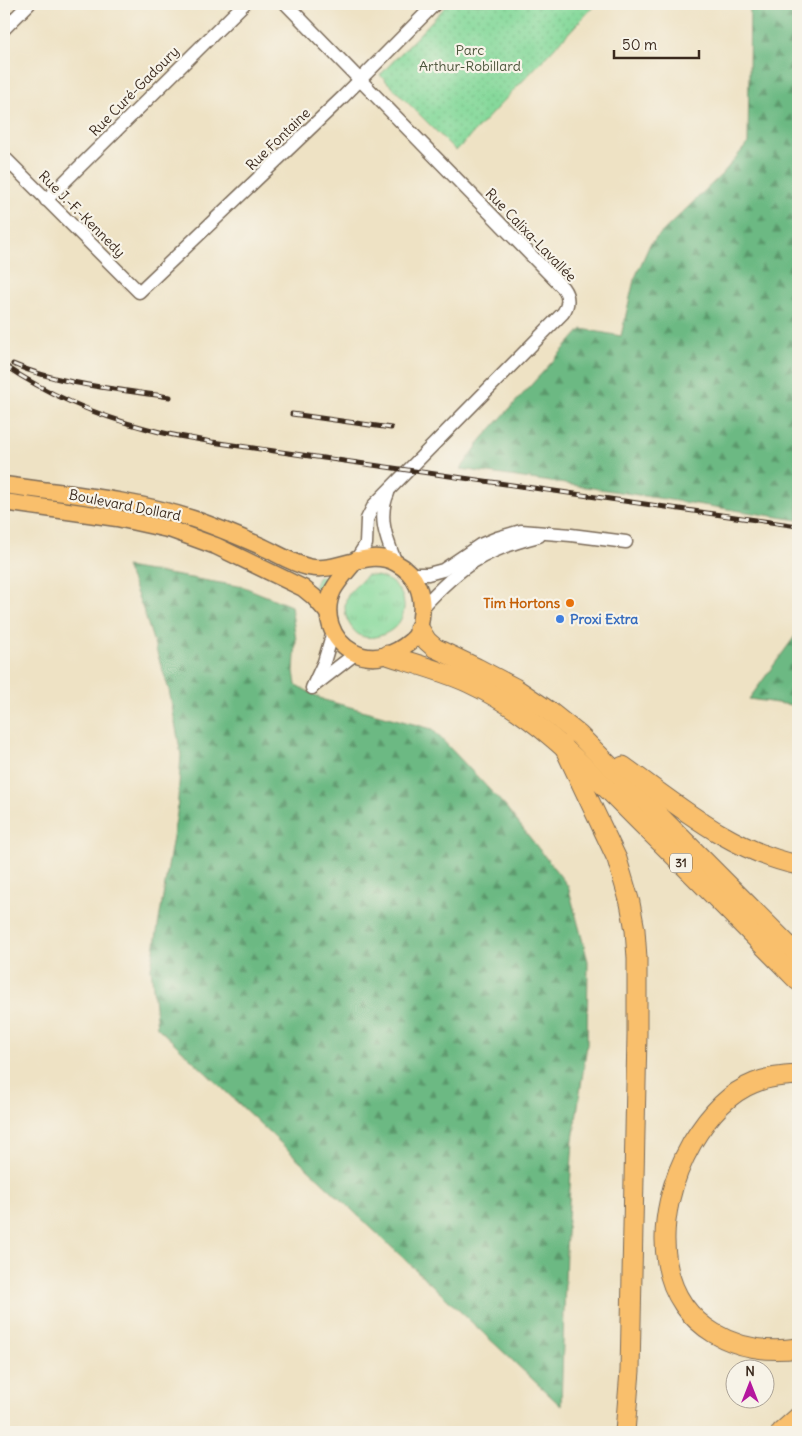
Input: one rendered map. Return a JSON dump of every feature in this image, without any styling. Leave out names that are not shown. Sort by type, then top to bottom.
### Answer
[{"type":"highway","name":"31","points":[[419,628],[435,648],[515,688],[549,711],[571,740],[798,981]]},
{"type":"highway","name":"31","points":[[387,656],[432,668],[470,683],[571,740],[798,955]]},
{"type":"highway","points":[[571,740],[718,834],[763,855],[798,865]]},
{"type":"highway","points":[[571,740],[617,859],[630,902],[635,930],[637,1034],[630,1371],[625,1432]]},
{"type":"highway","points":[[798,1076],[770,1078],[748,1085],[731,1096],[708,1119],[688,1150],[677,1176],[668,1213],[665,1240],[666,1262],[672,1284],[682,1303],[703,1326],[721,1338],[754,1348],[776,1350],[798,1348]]},
{"type":"highway","points":[[781,1432],[798,1417]]},
{"type":"main road","name":"Boulevard Dollard","points":[[4,485],[164,510],[226,531],[308,567],[326,568],[356,560]]},
{"type":"main road","name":"Boulevard Dollard","points":[[4,502],[117,518],[160,526],[183,533],[216,546],[303,588],[328,613]]},
{"type":"main road","points":[[377,557],[396,563],[410,574],[421,592],[422,608],[419,628],[412,641],[387,656],[375,658],[355,654],[345,647],[333,632],[328,613],[333,590],[356,560],[377,557]]},
{"type":"street","points":[[4,29],[28,4]]},
{"type":"street","name":"Rue Curé-Gadoury","points":[[46,200],[244,4]]},
{"type":"street","name":"Rue Calixa-Lavallée","points":[[286,4],[563,288],[568,300],[567,307],[563,313],[374,505],[368,515],[366,544],[356,560]]},
{"type":"street","name":"Rue Fontaine","points":[[138,292],[360,80],[435,4]]},
{"type":"street","name":"Rue J.-F.-Kennedy","points":[[4,157],[138,292]]},
{"type":"street","points":[[389,491],[383,508],[383,523],[386,539],[396,563]]},
{"type":"street","points":[[410,574],[428,574],[442,570],[474,549],[506,535],[528,531],[626,542]]},
{"type":"street","points":[[422,608],[444,584],[484,555],[508,545],[554,534]]},
{"type":"street","points":[[333,632],[324,662],[312,688],[355,654]]},
{"type":"green space","name":"Parc Arthur-Robillard","points":[[448,4],[596,4],[456,151],[380,75]]},
{"type":"green space","points":[[750,4],[798,4],[798,520],[461,469],[482,439],[582,329],[621,336],[634,280],[650,244],[723,173],[748,143]]},
{"type":"green space","points":[[126,567],[244,587],[291,606],[296,640],[294,671],[296,685],[324,700],[432,729],[505,806],[568,886],[588,961],[587,1045],[573,1140],[566,1250],[561,1406],[157,1027],[151,968],[177,813],[181,755],[169,690],[143,609]]},
{"type":"green space","points":[[366,575],[381,577],[393,583],[400,592],[404,603],[403,613],[398,624],[389,632],[375,637],[363,637],[357,634],[349,623],[346,614],[345,606],[348,596]]},
{"type":"green space","points":[[319,576],[328,579],[321,592],[314,587]]},
{"type":"green space","points":[[798,632],[798,706],[749,699]]},
{"type":"railway","points":[[13,364],[70,382],[170,397]]},
{"type":"railway","points":[[4,365],[55,395],[92,411],[129,424],[172,435],[798,526]]},
{"type":"railway","points":[[292,414],[391,428]]},
{"type":"place","name":"Tim Hortons","points":[[570,603]]},
{"type":"place","name":"Proxi Extra","points":[[560,619]]}]
